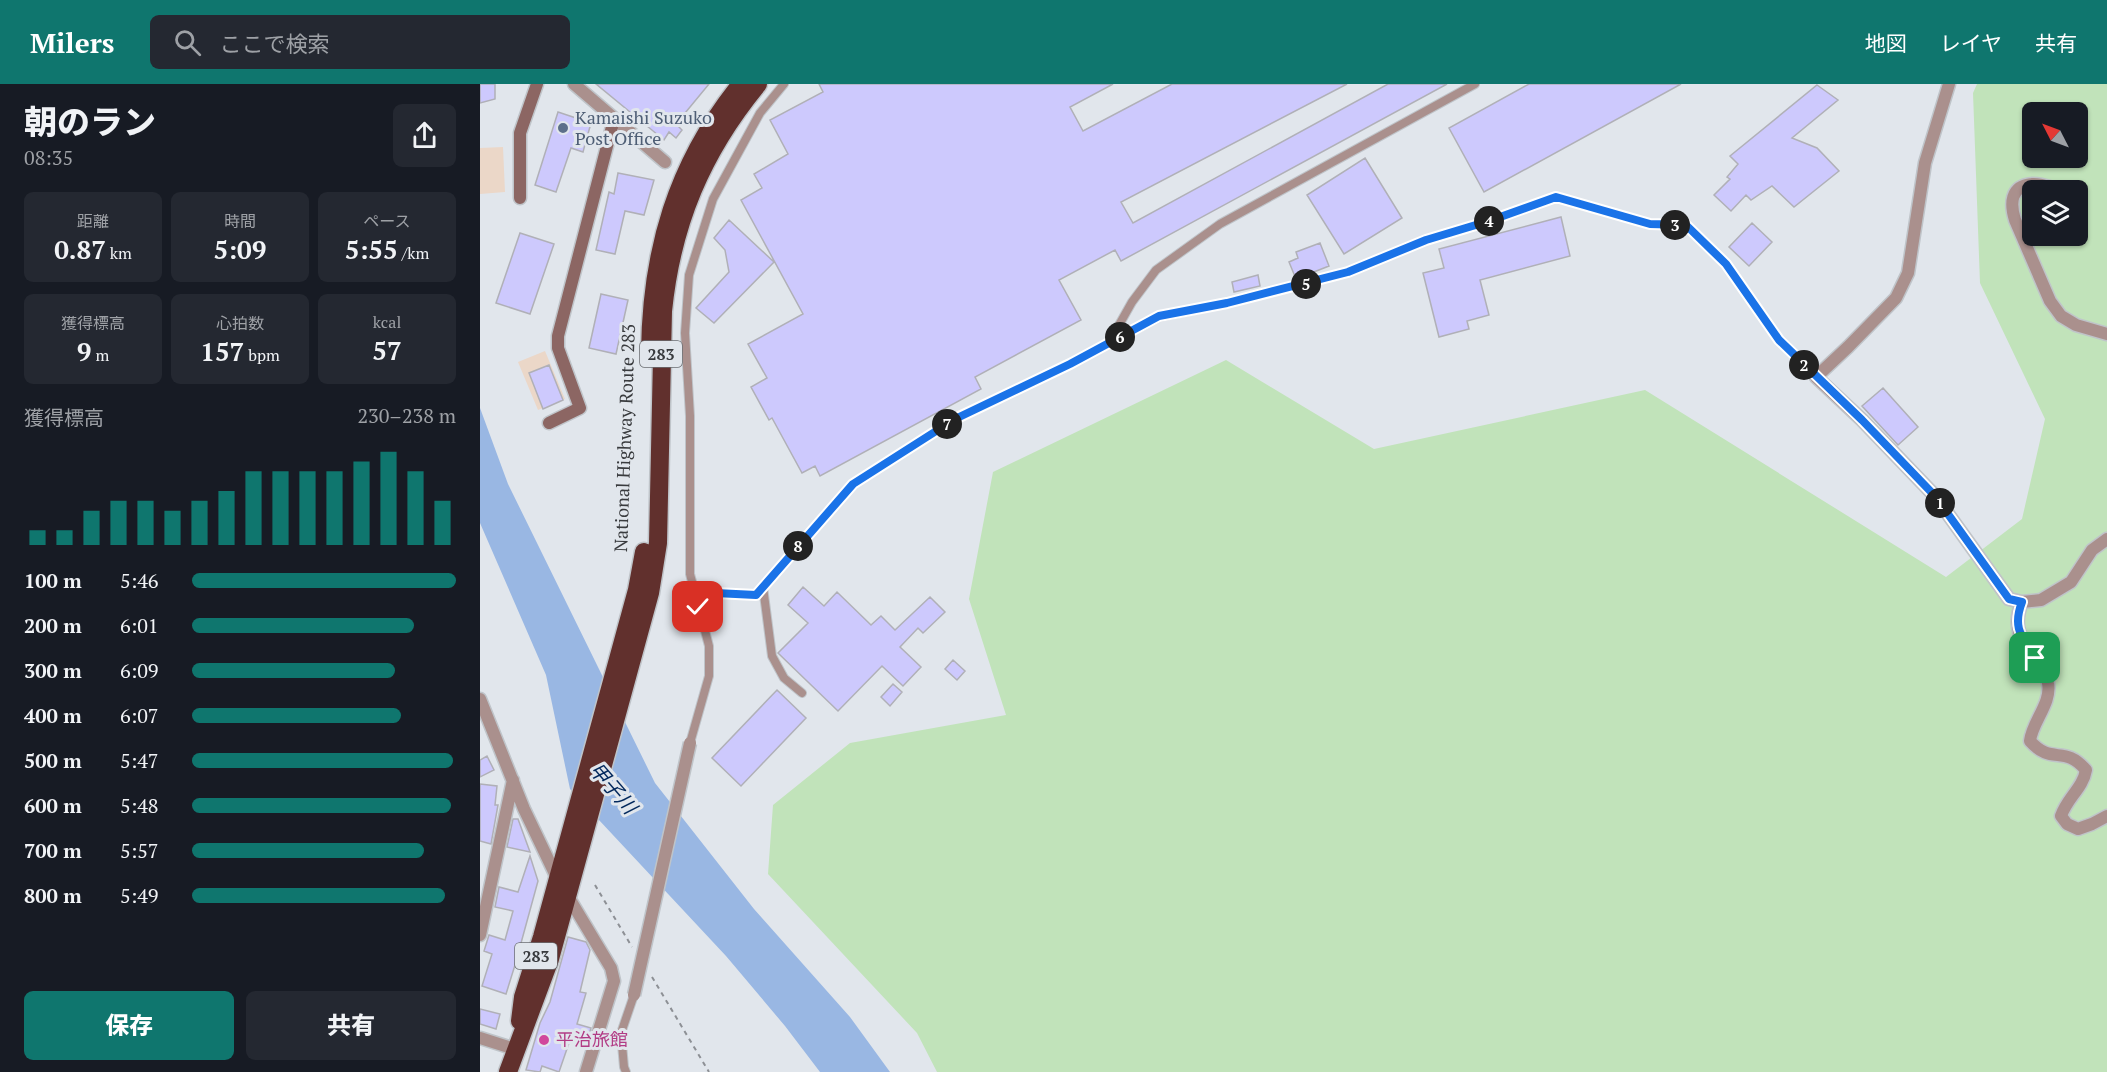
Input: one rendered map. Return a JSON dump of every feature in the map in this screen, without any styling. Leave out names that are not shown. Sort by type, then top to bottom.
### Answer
[{"type":"highway","name":"National Highway Route 283","points":[[508,1072],[515,1049],[523,997],[564,879],[630,640],[644,553],[650,321],[661,243],[695,152],[741,84]]},
{"type":"highway","name":"National Highway Route 283","points":[[630,640],[650,593],[657,543],[661,366],[667,275],[684,209],[697,178],[726,126],[758,84]]},
{"type":"street","points":[[520,198],[520,132],[537,84]]},
{"type":"street","points":[[574,84],[665,162]]},
{"type":"street","points":[[1949,84],[1925,163],[1908,273],[1896,298],[1816,377],[1862,420],[1935,496],[2009,599],[2022,602],[2041,600],[2071,582],[2091,550],[2107,539]]},
{"type":"street","points":[[549,423],[580,408],[558,348],[558,336],[614,119]]},
{"type":"street","points":[[2022,187],[2013,196],[2011,207],[2022,236]]},
{"type":"street","points":[[2026,246],[2050,301],[2061,316],[2076,325],[2107,334]]},
{"type":"street","points":[[2022,602],[2017,624],[2021,636],[2045,672],[2049,686],[2044,705],[2031,730],[2030,741],[2038,751],[2051,756],[2066,755],[2078,761],[2086,770],[2084,783],[2065,804],[2061,816],[2067,824],[2078,829],[2107,816]]},
{"type":"street","points":[[480,699],[484,719],[513,780],[611,968],[614,981],[586,1072]]},
{"type":"street","points":[[634,995],[690,743]]},
{"type":"street","points":[[480,934],[513,780]]},
{"type":"street","points":[[480,1038],[515,1049]]},
{"type":"lane","points":[[690,743],[709,676],[709,646],[690,574],[690,416],[685,333],[689,275],[713,198],[760,113],[784,84]]},
{"type":"lane","points":[[1110,343],[1132,302],[1156,270],[1220,224],[1475,84]]},
{"type":"lane","points":[[695,592],[756,595],[853,484],[955,419],[1070,364],[1159,316],[1227,303],[1348,272],[1426,240],[1556,197],[1650,224],[1686,225],[1726,264],[1779,340],[1816,377]]},
{"type":"lane","points":[[763,587],[772,656],[784,678],[802,693]]},
{"type":"lane","points":[[626,1072],[621,1033],[634,995]]},
{"type":"path","points":[[595,885],[634,950]]},
{"type":"path","points":[[652,977],[709,1072]]},
{"type":"shaded area","points":[[503,147],[505,192],[480,194],[480,148]]},
{"type":"shaded area","points":[[545,351],[565,399],[538,410],[518,362]]},
{"type":"green space","points":[[1977,84],[2107,84],[2107,1072],[937,1072],[917,1033],[768,874],[773,805],[850,743],[1006,715],[969,599],[993,472],[1226,360],[1374,449],[1645,390],[1946,577],[2022,519],[2045,419],[1980,283],[1973,93]]},
{"type":"water","name":"甲子川","points":[[480,408],[508,484],[655,783],[754,909],[850,1017],[890,1072],[820,1072],[726,956],[570,789],[546,675],[480,523]]},
{"type":"building","points":[[480,84],[495,84],[495,99],[480,103]]},
{"type":"building","points":[[596,84],[709,84],[676,124],[682,130],[676,138],[669,132],[664,140]]},
{"type":"building","points":[[819,84],[1113,84],[1070,107],[1083,131],[1172,84],[1347,84],[1121,202],[1133,223],[1388,84],[1447,84],[1121,261],[1115,250],[1059,280],[1081,320],[975,377],[981,389],[820,476],[815,466],[802,473],[772,418],[769,420],[751,387],[767,378],[748,344],[803,314],[741,200],[762,188],[754,174],[788,154],[770,120],[823,92]]},
{"type":"building","points":[[1529,84],[1681,84],[1484,192],[1449,128]]},
{"type":"building","points":[[1817,85],[1838,100],[1792,138],[1817,148],[1839,171],[1794,207],[1772,186],[1751,200],[1746,195],[1731,211],[1714,195],[1730,179],[1727,177],[1738,164],[1730,156]]},
{"type":"building","points":[[558,112],[591,123],[583,152],[571,148],[556,192],[535,185]]},
{"type":"building","points":[[1365,158],[1402,218],[1344,254],[1307,195]]},
{"type":"building","points":[[618,173],[654,180],[644,215],[625,211],[615,254],[596,250],[609,192],[614,194]]},
{"type":"building","points":[[1561,217],[1570,256],[1480,280],[1489,315],[1467,321],[1469,329],[1439,337],[1423,273],[1444,268],[1439,249]]},
{"type":"building","points":[[729,220],[774,262],[714,323],[696,308],[729,272],[725,250],[714,238]]},
{"type":"building","points":[[1752,223],[1772,242],[1749,266],[1729,247]]},
{"type":"building","points":[[520,233],[554,244],[530,314],[496,303]]},
{"type":"building","points":[[1320,243],[1329,266],[1296,279],[1289,262],[1298,258],[1296,252]]},
{"type":"building","points":[[1258,275],[1260,286],[1234,292],[1232,282]]},
{"type":"building","points":[[601,294],[628,300],[616,354],[589,348]]},
{"type":"building","points":[[549,365],[563,400],[543,409],[529,373]]},
{"type":"building","points":[[1883,388],[1918,427],[1898,445],[1862,406]]},
{"type":"building","points":[[803,587],[824,606],[837,592],[871,625],[881,616],[895,630],[930,597],[945,612],[923,633],[918,628],[900,647],[921,667],[903,686],[882,666],[838,711],[778,653],[808,623],[788,605]]},
{"type":"building","points":[[953,660],[965,671],[957,680],[945,669]]},
{"type":"building","points":[[893,684],[902,692],[890,706],[881,697]]},
{"type":"building","points":[[777,690],[806,718],[741,786],[712,758]]},
{"type":"building","points":[[487,756],[494,770],[480,777],[480,760]]},
{"type":"building","points":[[480,784],[497,786],[495,805],[498,805],[491,844],[480,841]]},
{"type":"building","points":[[513,819],[518,819],[530,852],[507,847]]},
{"type":"building","points":[[530,856],[538,881],[506,994],[482,986],[492,954],[484,951],[489,935],[505,940],[513,911],[495,907],[499,887],[518,892]]},
{"type":"building","points":[[568,937],[586,942],[590,950],[580,992],[586,993],[577,1024],[591,1028],[586,1045],[570,1040],[559,1072],[542,1066],[540,1072],[526,1070],[540,1023],[550,1002]]},
{"type":"building","points":[[480,1009],[500,1014],[496,1029],[480,1024]]},
{"type":"place","name":"Kamaishi Suzuko Post Office","points":[[563,128]]},
{"type":"place","name":"平治旅館","points":[[544,1040]]},
{"type":"route","points":[[698,607],[695,592],[756,595],[853,484],[955,419],[1070,364],[1159,316],[1227,303],[1348,272],[1426,240],[1556,197],[1650,224],[1686,225],[1726,264],[1779,340],[1862,420],[1935,496],[2009,599],[2022,602],[2017,624],[2021,636],[2035,658]]}]
